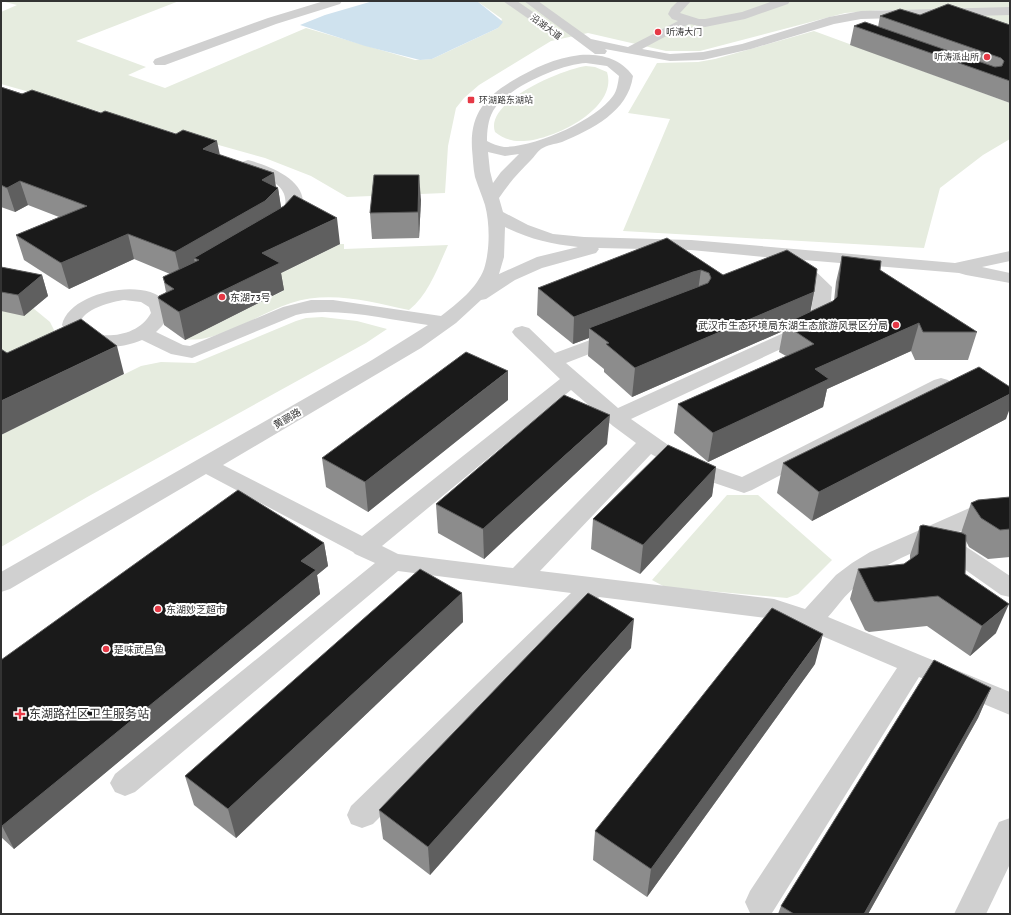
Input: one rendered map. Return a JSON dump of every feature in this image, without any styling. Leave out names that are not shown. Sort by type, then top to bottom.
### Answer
[{"type":"street","points":[[160,62],[272,21],[336,1]]},
{"type":"street","name":"沿湖大道","points":[[509,1],[554,30],[568,50]]},
{"type":"street","points":[[479,143],[501,151],[512,151],[536,146],[566,134],[587,124],[610,108],[618,100],[626,83],[626,76],[621,68],[612,63],[588,42],[530,1]]},
{"type":"street","points":[[685,1],[674,14],[688,20],[705,23],[759,11],[784,1]]},
{"type":"street","points":[[588,42],[674,58],[706,55],[736,49],[826,22],[864,15],[1010,11]]},
{"type":"street","points":[[631,50],[688,20]]},
{"type":"street","points":[[826,22],[848,30]]},
{"type":"street","points":[[568,50],[594,60],[612,63]]},
{"type":"street","name":"黄鹂路","points":[[1,583],[370,370],[444,322],[473,298],[493,269],[496,237],[493,206],[483,177],[479,143],[481,120],[487,108],[495,99],[568,50]]},
{"type":"street","points":[[536,146],[507,175],[493,206],[522,229],[551,239],[611,244],[691,245],[786,253],[955,268],[1010,278]]},
{"type":"street","points":[[235,161],[270,175],[283,182],[293,191],[296,204],[292,217],[287,223],[276,231]]},
{"type":"street","points":[[473,298],[528,266],[567,254],[611,244]]},
{"type":"street","points":[[617,418],[818,324],[823,287],[786,253]]},
{"type":"street","points":[[955,268],[1010,256]]},
{"type":"street","points":[[143,333],[153,326],[159,317],[163,298],[130,294],[110,296],[97,300],[86,305],[77,312],[72,320],[70,338],[99,342],[114,342],[129,339],[143,333],[178,350],[192,352],[290,311],[311,306],[333,306],[444,322]]},
{"type":"street","points":[[552,361],[632,331]]},
{"type":"street","points":[[522,332],[571,380],[617,418],[650,442],[686,465],[744,485],[940,384]]},
{"type":"street","points":[[364,548],[571,380]]},
{"type":"street","points":[[518,578],[650,442]]},
{"type":"street","points":[[206,465],[393,562],[774,609],[810,620],[1010,704]]},
{"type":"street","points":[[810,620],[845,581],[861,569],[879,558],[982,512]]},
{"type":"street","points":[[931,535],[1010,588]]},
{"type":"street","points":[[125,783],[393,562]]},
{"type":"street","points":[[362,815],[593,587]]},
{"type":"street","points":[[761,902],[914,664]]},
{"type":"street","points":[[970,914],[1010,832]]},
{"type":"shaded area","points":[[1,1],[179,1],[76,41],[146,67],[128,75],[165,88],[306,28],[415,60],[432,59],[498,28],[502,19],[477,1],[1010,1],[1010,32],[943,10],[883,10],[845,13],[700,51],[666,51],[588,33],[551,41],[479,85],[464,98],[456,108],[448,146],[445,193],[347,197],[311,176],[265,158],[1,84],[1,12],[17,5]]},
{"type":"shaded area","points":[[814,31],[1010,103],[1010,139],[983,155],[940,188],[924,248],[623,231],[670,119],[628,113],[657,63],[698,62],[715,59]]},
{"type":"shaded area","points":[[586,66],[595,67],[607,72],[608,86],[603,99],[593,110],[579,121],[548,136],[533,140],[513,140],[495,132],[495,120],[501,109],[513,98],[528,88],[545,80],[575,68]]},
{"type":"shaded area","points":[[340,244],[344,244],[344,249],[448,245],[437,271],[427,288],[416,304],[409,310],[365,301],[335,297],[306,299],[281,307],[217,335],[201,339],[185,340],[283,291],[267,280]]},
{"type":"shaded area","points":[[33,308],[50,322],[54,330],[53,334],[1,361],[1,311]]},
{"type":"shaded area","points":[[322,317],[357,321],[387,329],[366,343],[89,496],[1,547],[1,435],[141,366],[161,362],[195,363],[296,321],[306,318]]},
{"type":"shaded area","points":[[727,495],[758,495],[832,560],[798,594],[787,598],[665,587],[652,580]]},
{"type":"water","points":[[373,1],[477,1],[503,22],[498,28],[432,59],[420,60],[365,46],[300,25],[325,15]]},
{"type":"building","points":[[948,4],[1010,25],[1010,81],[854,26],[865,22],[995,67],[1002,66],[1004,61],[1001,58],[880,16],[900,9],[920,15]]},
{"type":"building","points":[[1,87],[22,94],[32,90],[101,113],[105,111],[176,134],[183,130],[217,141],[203,149],[274,173],[262,180],[278,188],[265,201],[175,252],[128,234],[61,263],[16,235],[87,206],[20,181],[7,188],[1,185]]},
{"type":"building","points":[[374,175],[419,175],[418,212],[370,213]]},
{"type":"building","points":[[294,195],[337,218],[262,253],[280,263],[179,312],[158,298],[159,296],[174,289],[165,283],[163,277],[199,260],[194,258],[284,206]]},
{"type":"building","points":[[667,238],[723,275],[787,250],[817,269],[814,292],[635,368],[606,344],[609,343],[589,328],[708,283],[711,278],[709,273],[701,270],[693,272],[574,317],[538,288]]},
{"type":"building","points":[[842,256],[881,261],[880,270],[977,332],[923,332],[919,323],[815,369],[829,379],[713,433],[678,404],[814,344],[784,324],[833,301],[837,297]]},
{"type":"building","points":[[1,267],[42,275],[18,295],[1,292]]},
{"type":"building","points":[[81,319],[117,346],[1,401],[1,349],[7,353]]},
{"type":"building","points":[[466,352],[508,371],[365,482],[322,458]]},
{"type":"building","points":[[979,367],[1010,387],[1010,394],[819,492],[783,463]]},
{"type":"building","points":[[564,395],[610,415],[483,529],[436,504]]},
{"type":"building","points":[[668,445],[716,467],[643,545],[593,519]]},
{"type":"building","points":[[238,490],[324,543],[301,561],[316,570],[2,826],[1,660]]},
{"type":"building","points":[[1010,497],[1010,529],[1000,530],[981,518],[971,503],[978,500]]},
{"type":"building","points":[[923,525],[966,535],[965,574],[1009,604],[982,626],[938,596],[878,602],[874,601],[858,569],[904,564],[918,554],[920,526]]},
{"type":"building","points":[[420,569],[462,593],[228,809],[185,776]]},
{"type":"building","points":[[588,593],[634,619],[428,847],[379,810]]},
{"type":"building","points":[[772,608],[823,634],[651,869],[595,831]]},
{"type":"building","points":[[934,660],[991,688],[864,914],[794,914],[781,906]]},
{"type":"place","name":"听涛大门","points":[[658,32]]},
{"type":"place","name":"听涛派出所","points":[[987,57]]},
{"type":"place","name":"环湖路东湖站","points":[[471,100]]},
{"type":"place","name":"东湖73号","points":[[222,297]]},
{"type":"place","name":"武汉市生态环境局东湖生态旅游风景区分局","points":[[896,325]]},
{"type":"place","name":"东湖妙芝超市","points":[[158,609]]},
{"type":"place","name":"楚味武昌鱼","points":[[106,649]]},
{"type":"place","name":"东湖路社区卫生服务站","points":[[20,714]]}]
